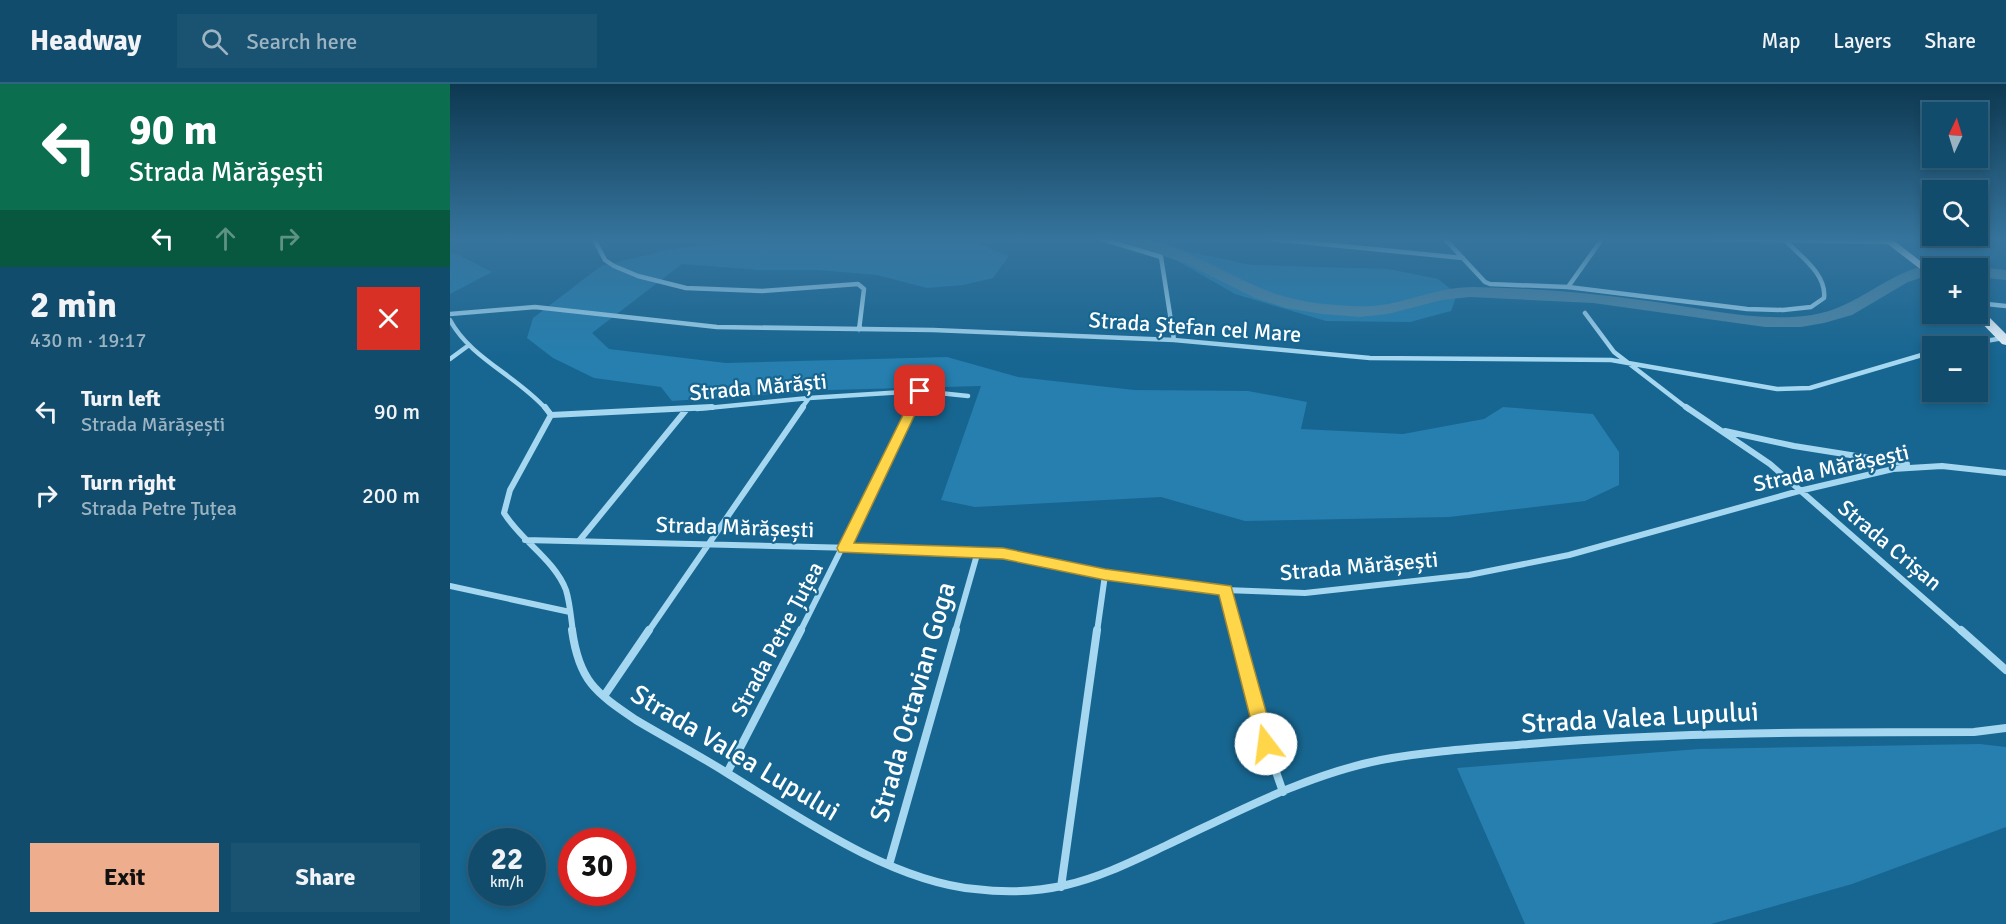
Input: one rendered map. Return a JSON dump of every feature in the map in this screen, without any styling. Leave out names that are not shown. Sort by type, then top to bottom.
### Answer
[{"type":"main road","points":[[1988,322],[2005,340]]},
{"type":"street","points":[[652,278],[686,289],[710,291],[795,289],[858,284],[864,289],[859,330]]},
{"type":"street","points":[[1164,278],[1174,339]]},
{"type":"street","points":[[1482,278],[1490,284],[1568,287],[1745,309],[1796,310],[1820,303],[1824,298],[1821,278]]},
{"type":"street","points":[[1568,287],[1574,278]]},
{"type":"street","points":[[1988,304],[2006,306]]},
{"type":"street","name":"Strada Ștefan cel Mare","points":[[450,314],[504,308],[545,308],[717,327],[1015,333],[1174,339],[1370,358],[1624,360],[1755,387],[1796,390],[1836,381],[1922,355]]},
{"type":"street","name":"Strada Crișan","points":[[1585,312],[1614,352],[1695,415],[1762,459],[2006,670]]},
{"type":"street","points":[[450,320],[454,329],[469,345],[519,382],[551,415]]},
{"type":"street","points":[[1988,342],[2005,340]]},
{"type":"street","points":[[450,358],[469,345]]},
{"type":"street","name":"Strada Mărăști","points":[[551,415],[686,410],[809,398],[920,391],[968,396]]},
{"type":"street","name":"Strada Petre Țuțea","points":[[727,773],[844,548],[920,391]]},
{"type":"street","points":[[604,696],[809,398]]},
{"type":"street","points":[[579,541],[686,410]]},
{"type":"street","name":"Strada Valea Lupului","points":[[551,415],[510,490],[504,506],[508,521],[556,571],[566,590],[583,676],[604,696],[845,844],[889,865],[950,884],[988,891],[1061,887],[1103,874],[1131,862],[1282,792],[1333,772],[1381,760],[1584,739],[1732,732],[1974,732],[2006,728]]},
{"type":"street","name":"Strada Crișan","points":[[1719,429],[1794,446],[1917,466]]},
{"type":"street","name":"Strada Mărășești","points":[[524,540],[978,551],[1105,575],[1225,590],[1305,593],[1469,575],[1569,555],[1799,490],[1893,469],[1917,466],[2006,473]]},
{"type":"street","name":"Strada Octavian Goga","points":[[889,865],[978,551]]},
{"type":"street","points":[[1061,887],[1105,575]]},
{"type":"street","points":[[450,586],[570,612]]},
{"type":"street","points":[[1225,590],[1266,744],[1282,792]]},
{"type":"shaded area","points":[[450,278],[480,278],[450,294]]},
{"type":"shaded area","points":[[585,278],[663,278],[592,333],[609,349],[726,363],[947,357],[1018,377],[1134,390],[1248,391],[1307,402],[1301,429],[1403,434],[1484,419],[1503,407],[1593,414],[1619,452],[1619,485],[1585,501],[1449,517],[1245,521],[1161,497],[975,507],[941,500],[981,386],[829,390],[672,401],[661,387],[594,378],[553,358],[527,338],[533,318]]},
{"type":"shaded area","points":[[889,278],[992,278],[963,285],[927,288]]},
{"type":"shaded area","points":[[1207,278],[1434,278],[1457,294],[1451,311],[1410,322],[1326,321],[1235,294]]},
{"type":"shaded area","points":[[1980,744],[2006,747],[2006,827],[1852,884],[1711,924],[1525,924],[1457,768],[1699,749]]},
{"type":"waterway","points":[[1228,278],[1261,294],[1292,304],[1322,309],[1360,312],[1388,309],[1441,295],[1470,292],[1593,298],[1765,322],[1801,321],[1835,315],[1857,306],[1902,278]]},
{"type":"route","points":[[920,391],[844,548],[978,551],[1105,575],[1225,590],[1266,744]]}]
